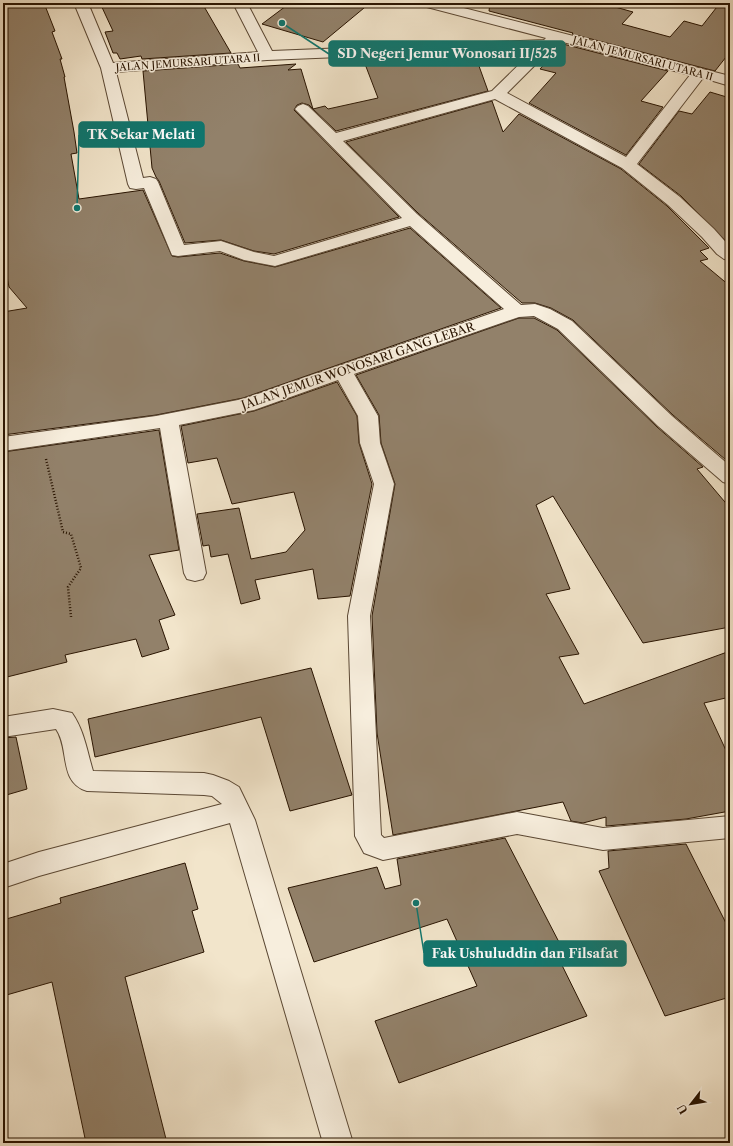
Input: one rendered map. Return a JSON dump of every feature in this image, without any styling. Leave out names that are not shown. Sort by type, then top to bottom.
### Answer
[{"type":"street","points":[[81,3],[108,68],[136,184],[150,182],[178,251],[221,246],[250,256],[275,261],[414,220]]},
{"type":"street","name":"JALAN JEMURSARI UTARA II","points":[[240,3],[268,56]]},
{"type":"street","points":[[332,139],[497,94],[553,40],[428,3]]},
{"type":"street","name":"JALAN JEMURSARI UTARA II","points":[[108,68],[268,56],[553,40],[730,81]]},
{"type":"street","points":[[628,165],[699,73]]},
{"type":"street","points":[[497,94],[628,165],[674,201],[708,233],[723,250],[730,255]]},
{"type":"street","points":[[303,109],[414,220],[517,311]]},
{"type":"street","name":"JALAN JEMUR WONOSARI GANG LEBAR","points":[[3,444],[115,429],[247,405],[517,311],[535,310],[544,313],[565,325],[665,421],[730,477]]},
{"type":"street","points":[[343,372],[368,416],[370,443],[384,484],[359,616],[368,836],[373,845],[383,849],[517,823],[603,839],[730,827]]},
{"type":"street","points":[[168,419],[195,573]]},
{"type":"street","points":[[3,727],[59,718],[66,723],[69,728],[82,776],[87,781],[204,784],[217,786],[226,790],[232,796],[242,820],[338,1143]]},
{"type":"street","points":[[3,876],[39,864],[238,810]]},
{"type":"path","points":[[42,438],[48,474],[56,497],[63,532],[71,534],[81,568],[68,587],[71,617]]},
{"type":"building","points":[[3,3],[44,3],[55,31],[52,32],[62,59],[60,59],[65,77],[77,153],[71,154],[79,199],[143,190],[172,256],[178,257],[220,253],[244,261],[275,267],[410,228],[501,308],[243,398],[156,415],[3,435],[5,336],[3,335],[3,312],[27,308],[9,287],[3,256]]},
{"type":"building","points":[[100,3],[202,3],[231,53],[142,59],[141,56],[120,59],[117,53],[113,53],[105,32],[113,31]]},
{"type":"building","points":[[290,3],[370,3],[323,42],[262,24]]},
{"type":"building","points":[[490,3],[601,3],[633,12],[622,24],[670,37],[684,21],[702,26],[720,3],[730,3],[730,52],[715,71],[489,11]]},
{"type":"building","points":[[563,44],[668,71],[641,101],[663,107],[626,155],[529,103],[556,73],[540,69]]},
{"type":"building","points":[[475,55],[488,91],[336,131],[313,109],[325,106],[328,109],[378,98],[365,64]]},
{"type":"building","points":[[238,64],[240,68],[296,64],[288,70],[301,69],[313,109],[309,105],[302,103],[297,105],[294,110],[399,217],[274,254],[254,251],[221,240],[185,243],[152,168],[143,71]]},
{"type":"building","points":[[710,92],[730,98],[730,241],[727,242],[681,196],[639,164],[679,111],[692,114]]},
{"type":"building","points":[[492,101],[503,132],[519,114],[621,169],[667,206],[709,248],[700,251],[708,259],[700,261],[730,286],[730,459],[726,460],[673,415],[573,320],[551,308],[535,303],[522,303],[418,213],[346,142]]},
{"type":"building","points":[[519,318],[534,318],[557,330],[657,427],[703,467],[697,469],[730,508],[730,627],[643,643],[553,496],[536,505],[570,589],[546,594],[579,654],[559,657],[584,704],[730,651],[730,697],[704,703],[730,759],[730,811],[686,819],[606,826],[606,817],[583,823],[571,821],[563,802],[393,835],[377,733],[372,616],[395,484],[381,443],[379,415],[356,375]]},
{"type":"building","points":[[337,382],[357,416],[359,443],[372,484],[350,596],[318,599],[313,569],[255,580],[260,599],[241,604],[228,554],[211,557],[209,545],[203,546],[197,514],[239,508],[251,559],[286,552],[305,530],[294,492],[232,504],[217,458],[188,463],[181,426],[254,411]]},
{"type":"building","points":[[159,430],[179,550],[149,555],[175,615],[159,620],[169,649],[142,657],[136,639],[65,655],[67,662],[3,678],[3,452]]},
{"type":"building","points":[[311,668],[352,795],[290,811],[261,717],[95,757],[88,719]]},
{"type":"building","points":[[16,737],[27,789],[3,796],[3,738]]},
{"type":"building","points":[[505,838],[561,946],[554,949],[587,1016],[399,1083],[375,1021],[477,986],[447,919],[314,962],[288,888],[377,867],[385,889],[401,885],[397,859]]},
{"type":"building","points":[[686,844],[730,931],[730,997],[665,1016],[599,871],[609,868],[608,851]]},
{"type":"building","points":[[185,863],[198,909],[192,911],[204,952],[125,977],[167,1143],[86,1143],[52,982],[3,996],[3,920],[61,903],[60,898]]},
{"type":"place","name":"SD Negeri Jemur Wonosari II/525","points":[[282,23]]},
{"type":"place","name":"TK Sekar Melati","points":[[77,208]]},
{"type":"place","name":"Fak Ushuluddin dan Filsafat","points":[[416,903]]}]
